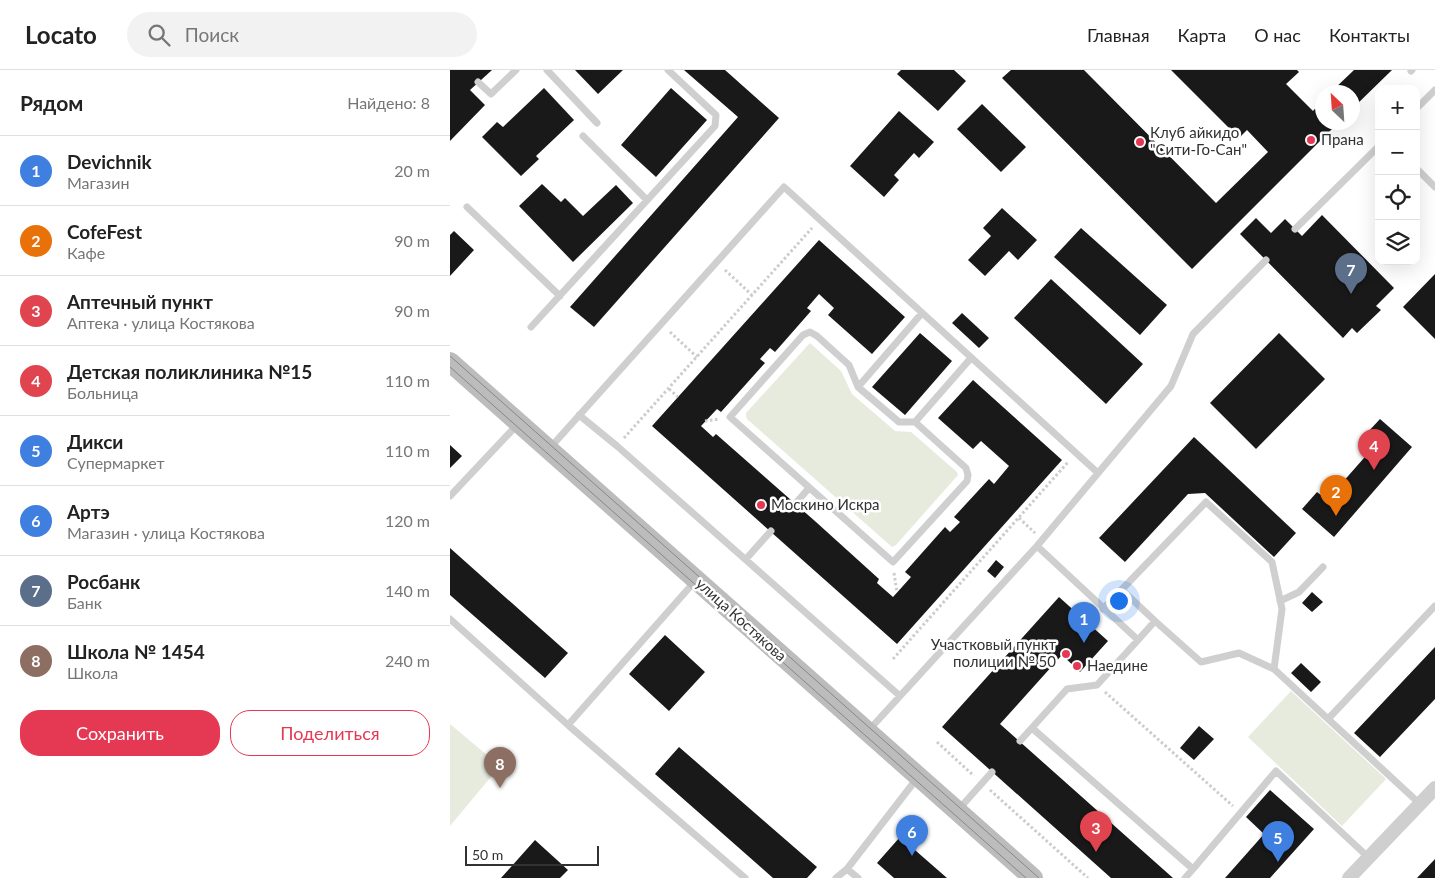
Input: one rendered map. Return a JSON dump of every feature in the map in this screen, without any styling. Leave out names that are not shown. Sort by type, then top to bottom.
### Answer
[{"type":"street","name":"улица Костякова","points":[[450,362],[1032,878]]},
{"type":"street","points":[[1349,878],[1435,788]]},
{"type":"lane","points":[[478,82],[492,94],[516,70]]},
{"type":"lane","points":[[547,70],[597,123]]},
{"type":"lane","points":[[531,327],[716,126],[716,115],[668,70]]},
{"type":"lane","points":[[1420,105],[1435,90]]},
{"type":"lane","points":[[583,136],[647,200]]},
{"type":"lane","points":[[1295,229],[1375,150]]},
{"type":"lane","points":[[1420,172],[1435,187]]},
{"type":"lane","points":[[548,449],[784,188],[1098,473]]},
{"type":"lane","points":[[467,207],[560,296]]},
{"type":"lane","points":[[868,732],[1043,539],[1171,386],[1193,334],[1266,260]]},
{"type":"lane","points":[[858,387],[922,313]]},
{"type":"lane","points":[[810,332],[849,365],[858,387],[899,422],[915,422],[966,468],[968,474],[967,481],[893,562],[730,417],[803,335],[810,332]]},
{"type":"lane","points":[[915,422],[971,358]]},
{"type":"lane","points":[[579,415],[617,446],[900,696]]},
{"type":"lane","points":[[450,496],[519,423]]},
{"type":"lane","points":[[795,504],[810,488]]},
{"type":"lane","points":[[1103,609],[1206,502],[1272,562],[1282,609],[1274,669]]},
{"type":"lane","points":[[746,559],[771,531]]},
{"type":"lane","points":[[1037,546],[1138,640]]},
{"type":"lane","points":[[1280,601],[1299,592],[1323,567]]},
{"type":"lane","points":[[568,726],[696,580]]},
{"type":"lane","points":[[1122,590],[1202,662],[1239,653],[1274,669],[1420,804]]},
{"type":"lane","points":[[1328,719],[1435,606]]},
{"type":"lane","points":[[450,619],[568,726],[746,878]]},
{"type":"lane","points":[[1020,742],[1067,689],[1097,685],[1155,621]]},
{"type":"lane","points":[[1032,728],[1192,869]]},
{"type":"lane","points":[[957,811],[992,772]]},
{"type":"lane","points":[[1185,878],[1276,772],[1369,858]]},
{"type":"lane","points":[[836,878],[847,869],[918,776]]},
{"type":"lane","points":[[847,869],[858,878]]},
{"type":"path","points":[[617,446],[819,220]]},
{"type":"path","points":[[716,263],[752,295]]},
{"type":"path","points":[[661,324],[697,357]]},
{"type":"path","points":[[669,389],[678,397]]},
{"type":"path","points":[[893,659],[1076,453]]},
{"type":"path","points":[[1019,518],[1043,539]]},
{"type":"path","points":[[893,562],[898,592]]},
{"type":"path","points":[[923,615],[928,619]]},
{"type":"path","points":[[1097,685],[1240,813]]},
{"type":"path","points":[[937,742],[1088,878]]},
{"type":"shaded area","points":[[810,343],[841,371],[852,394],[895,431],[911,432],[957,472],[958,475],[896,545],[892,547],[747,419],[746,413]]},
{"type":"shaded area","points":[[1291,691],[1386,779],[1342,826],[1248,737]]},
{"type":"shaded area","points":[[450,724],[500,766],[450,826]]},
{"type":"building","points":[[450,70],[492,70],[470,90],[485,105],[450,141]]},
{"type":"building","points":[[575,70],[623,70],[598,94]]},
{"type":"building","points":[[684,70],[725,70],[779,118],[594,327],[570,307],[738,117]]},
{"type":"building","points":[[901,70],[954,70],[966,81],[938,111],[897,74]]},
{"type":"building","points":[[1011,70],[1084,70],[1216,203],[1268,152],[1247,130],[1239,138],[1171,70],[1297,70],[1299,72],[1286,84],[1313,111],[1315,109],[1315,130],[1331,130],[1192,269],[1002,78]]},
{"type":"building","points":[[1354,70],[1392,70],[1360,101],[1360,85],[1338,85]]},
{"type":"building","points":[[544,88],[574,120],[536,156],[539,159],[521,176],[482,137],[497,122],[503,127]]},
{"type":"building","points":[[671,88],[707,120],[656,177],[621,145]]},
{"type":"building","points":[[982,104],[1026,147],[1001,172],[957,129]]},
{"type":"building","points":[[899,111],[934,142],[919,158],[914,153],[894,175],[899,180],[884,197],[850,166]]},
{"type":"building","points":[[542,184],[561,202],[565,198],[583,216],[616,185],[633,203],[573,262],[519,206]]},
{"type":"building","points":[[1002,208],[1037,240],[1018,260],[1009,251],[985,276],[968,260],[991,236],[983,228]]},
{"type":"building","points":[[1322,215],[1394,288],[1376,306],[1381,310],[1357,333],[1352,328],[1343,338],[1240,234],[1256,218],[1271,233],[1285,219],[1302,236]]},
{"type":"building","points":[[1081,228],[1167,305],[1140,335],[1054,257]]},
{"type":"building","points":[[454,231],[474,250],[450,276],[450,235]]},
{"type":"building","points":[[819,240],[905,317],[872,354],[828,315],[834,308],[819,294],[807,308],[811,311],[775,352],[770,348],[760,359],[765,363],[721,412],[717,409],[701,426],[713,437],[716,434],[816,522],[879,579],[877,583],[893,597],[911,577],[905,572],[945,527],[950,532],[960,522],[954,517],[989,479],[994,484],[1009,466],[981,441],[973,449],[938,418],[973,380],[1062,460],[897,644],[652,426]]},
{"type":"building","points":[[1435,274],[1435,339],[1403,307]]},
{"type":"building","points":[[1051,279],[1143,364],[1106,404],[1014,318]]},
{"type":"building","points":[[962,313],[989,338],[979,348],[952,323]]},
{"type":"building","points":[[920,333],[952,361],[905,415],[872,387]]},
{"type":"building","points":[[1279,333],[1325,379],[1256,449],[1210,403]]},
{"type":"building","points":[[1380,419],[1412,447],[1334,537],[1302,509],[1317,492],[1327,500],[1378,442],[1367,433]]},
{"type":"building","points":[[1194,437],[1296,533],[1274,557],[1205,493],[1188,494],[1125,562],[1099,538]]},
{"type":"building","points":[[450,445],[462,456],[450,468]]},
{"type":"building","points":[[450,548],[568,653],[545,678],[450,595]]},
{"type":"building","points":[[996,560],[1004,567],[995,578],[987,571]]},
{"type":"building","points":[[1312,592],[1323,602],[1312,612],[1302,603]]},
{"type":"building","points":[[1059,597],[1108,641],[1080,672],[1062,655],[1000,724],[1173,878],[1111,878],[942,727]]},
{"type":"building","points":[[665,635],[705,672],[669,711],[629,674]]},
{"type":"building","points":[[1435,647],[1435,699],[1380,757],[1354,733]]},
{"type":"building","points":[[1301,663],[1321,682],[1311,692],[1291,673]]},
{"type":"building","points":[[1199,726],[1214,739],[1194,760],[1180,748]]},
{"type":"building","points":[[679,747],[817,867],[807,878],[773,878],[655,774]]},
{"type":"building","points":[[1270,790],[1314,829],[1270,878],[1225,878],[1264,834],[1246,817]]},
{"type":"building","points":[[900,837],[947,878],[894,878],[877,863]]},
{"type":"building","points":[[535,840],[568,870],[560,878],[501,878]]},
{"type":"building","points":[[1435,859],[1435,878],[1417,878]]},
{"type":"tram line","points":[[450,356],[1039,878]]},
{"type":"tram line","points":[[450,367],[1026,878]]},
{"type":"place","name":"Прана","points":[[1311,140]]},
{"type":"place","name":"Клуб айкидо \"Сити-Го-Сан\"","points":[[1140,142]]},
{"type":"place","name":"Росбанк","points":[[1351,294]]},
{"type":"place","name":"Детская поликлиника №15","points":[[1374,470]]},
{"type":"place","name":"Москино Искра","points":[[761,505]]},
{"type":"place","name":"CofeFest","points":[[1336,516]]},
{"type":"place","name":"Devichnik","points":[[1084,643]]},
{"type":"place","name":"Участковый пункт полиции № 50","points":[[1066,654]]},
{"type":"place","name":"Наедине","points":[[1077,666]]},
{"type":"place","name":"Школа № 1454","points":[[500,788]]},
{"type":"place","name":"Аптечный пункт","points":[[1096,852]]},
{"type":"place","name":"Артэ","points":[[912,856]]},
{"type":"place","name":"Дикси","points":[[1278,862]]}]
